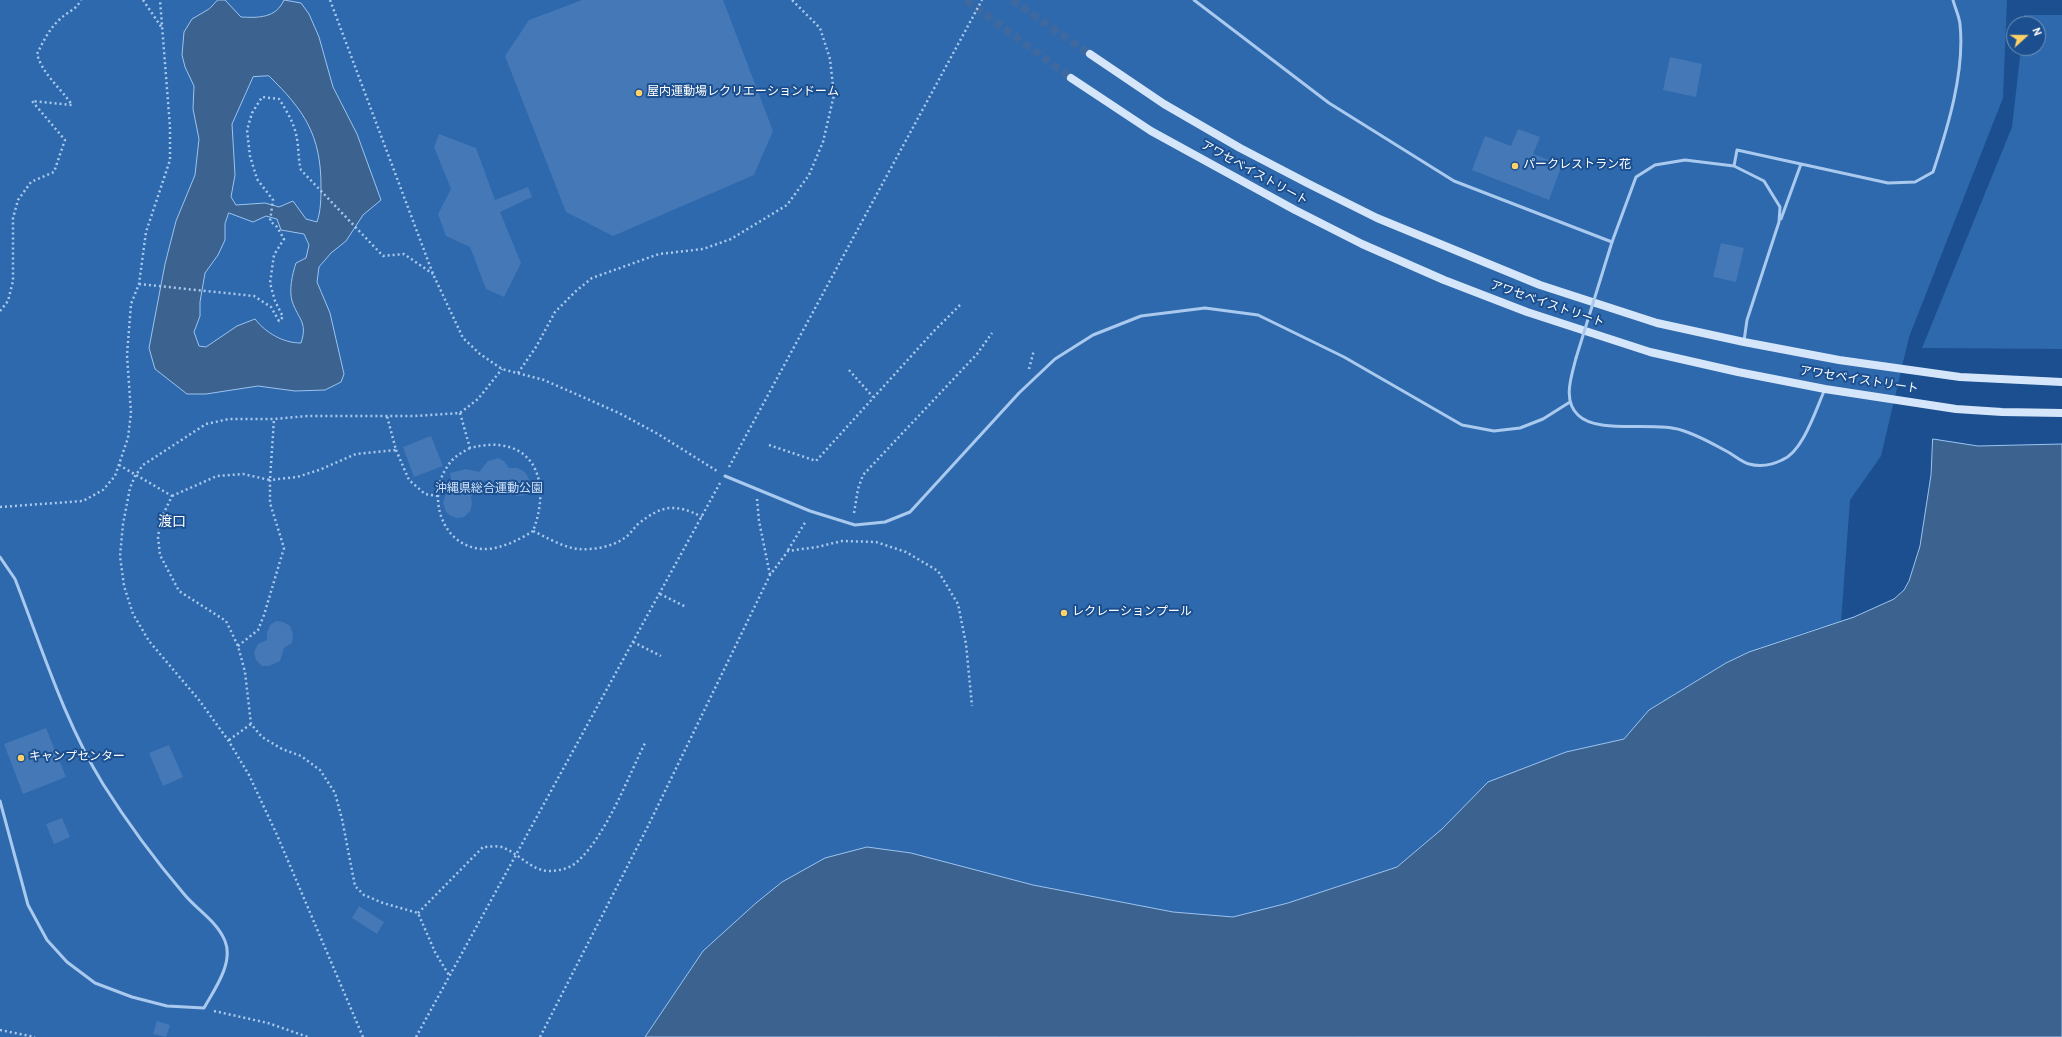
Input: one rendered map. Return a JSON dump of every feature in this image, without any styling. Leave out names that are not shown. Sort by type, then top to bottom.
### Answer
[{"type":"main road","name":"アワセベイストリート","points":[[1090,54],[1164,104],[1240,148],[1377,218],[1540,285],[1657,323],[1744,342],[1839,360],[1960,376],[2062,382]]},
{"type":"main road","name":"アワセベイストリート","points":[[1071,78],[1151,131],[1234,178],[1355,240],[1444,280],[1527,312],[1650,352],[1738,372],[1825,389],[1956,409],[2002,412],[2062,413]]},
{"type":"lane","points":[[1194,0],[1329,102],[1454,181],[1612,242]]},
{"type":"lane","points":[[1734,166],[1737,150],[1888,183],[1915,182],[1933,172],[1941,146],[1960,67],[1960,23],[1953,0]]},
{"type":"lane","points":[[1779,222],[1780,207],[1764,181],[1734,166],[1685,160],[1655,165],[1636,177],[1612,242],[1576,358],[1569,385],[1570,402],[1578,416],[1601,426],[1652,426],[1680,430],[1710,442],[1749,464],[1766,465],[1784,460],[1797,450],[1825,389]]},
{"type":"lane","points":[[1744,342],[1747,320],[1779,222],[1801,164]]},
{"type":"lane","points":[[725,476],[810,511],[855,525],[885,522],[910,512],[1019,393],[1055,359],[1093,336],[1141,316],[1205,308],[1258,315],[1344,357],[1462,425],[1494,431],[1520,428],[1542,419],[1570,402]]},
{"type":"lane","points":[[0,557],[15,579],[73,731],[103,784],[159,863],[184,895],[217,927],[226,942],[226,961],[219,981],[204,1008],[166,1006],[132,997],[95,983],[67,962],[47,940],[28,905],[0,801]]},
{"type":"path","points":[[0,311],[8,301],[13,281],[13,218],[18,200],[31,182],[54,172],[65,140],[32,101],[72,105],[63,91],[50,79],[40,63],[37,54],[47,33],[60,19],[72,11],[81,0]]},
{"type":"path","points":[[143,0],[162,28]]},
{"type":"path","points":[[0,507],[54,505],[83,501],[103,490],[115,476],[128,438],[131,413],[127,354],[131,304],[139,284],[146,232],[170,160],[170,127],[160,0]]},
{"type":"path","points":[[330,0],[433,274],[462,338],[480,354],[502,370],[544,380],[619,413],[658,434],[725,476]]},
{"type":"path","points":[[518,374],[536,347],[555,312],[576,291],[592,278],[659,254],[703,249],[731,239],[787,205],[809,175],[822,142],[834,95],[830,59],[820,28],[792,0]]},
{"type":"path","points":[[416,1037],[725,476],[982,0]]},
{"type":"path","points":[[139,284],[254,296],[271,307],[280,321],[283,317],[275,301],[270,283],[274,255],[280,248],[284,239],[277,226],[270,221],[273,200],[256,179],[250,156],[247,130],[252,113],[262,96],[280,99],[288,113],[297,138],[298,159],[301,170],[383,256],[404,254],[433,274]]},
{"type":"path","points":[[769,445],[816,461],[933,332],[960,305]]},
{"type":"path","points":[[854,513],[858,490],[863,475],[977,354],[992,332]]},
{"type":"path","points":[[1028,371],[1034,350]]},
{"type":"path","points":[[363,1037],[277,835],[249,775],[228,740],[199,700],[150,641],[133,614],[124,586],[120,556],[123,524],[130,488],[135,476],[143,465],[206,424],[229,419],[274,419],[307,416],[415,416],[460,412],[478,399],[502,370]]},
{"type":"path","points":[[849,370],[873,397]]},
{"type":"path","points":[[460,412],[470,448]]},
{"type":"path","points":[[387,416],[396,450],[410,480],[425,494],[438,496]]},
{"type":"path","points":[[238,646],[258,630],[284,548],[270,503],[274,419]]},
{"type":"path","points":[[488,443],[502,445],[518,450],[532,461],[538,476],[541,496],[539,516],[533,531],[522,538],[503,545],[481,549],[464,544],[448,531],[439,512],[439,482],[447,466],[456,456],[470,448],[488,443]]},
{"type":"path","points":[[396,450],[356,454],[319,470],[297,476],[270,480],[243,474],[217,476],[172,496],[161,519],[158,537],[160,555],[179,591],[226,621],[238,646],[245,672],[251,724],[262,737],[301,756],[320,770],[335,793],[342,819],[355,886],[364,895],[383,903],[418,913]]},
{"type":"path","points":[[119,465],[135,476],[172,496]]},
{"type":"path","points":[[756,488],[759,521],[770,575]]},
{"type":"path","points":[[533,531],[578,549],[604,547],[623,539],[637,525],[654,514],[668,508],[686,508],[702,517]]},
{"type":"path","points":[[540,1037],[648,826],[770,575],[803,528],[810,511]]},
{"type":"path","points":[[846,511],[861,514]]},
{"type":"path","points":[[788,551],[817,547],[842,541],[876,542],[906,552],[938,571],[958,604],[966,644],[972,706]]},
{"type":"path","points":[[660,594],[686,607]]},
{"type":"path","points":[[633,642],[661,656]]},
{"type":"path","points":[[228,740],[251,724]]},
{"type":"path","points":[[418,913],[483,847],[503,847],[531,865],[546,871],[563,870],[577,862],[592,845],[608,818],[646,742]]},
{"type":"path","points":[[418,913],[434,952],[450,977]]},
{"type":"path","points":[[204,1008],[268,1023],[308,1037]]},
{"type":"path","points":[[0,1030],[35,1037]]},
{"type":"green space","name":"沖縄県総合運動公園","points":[[0,0],[2007,0],[2003,98],[1909,337],[1881,456],[1850,500],[1841,622],[1812,630],[1749,652],[1726,663],[1649,710],[1624,739],[1566,752],[1442,829],[1397,867],[1288,903],[1233,917],[1173,912],[1033,885],[911,853],[867,847],[703,951],[645,1037],[0,1037]]},
{"type":"green space","points":[[2062,15],[2062,349],[1922,348],[2012,127],[2020,56],[2046,56],[2046,16],[2024,16]]},
{"type":"shaded area","points":[[218,0],[225,0],[241,17],[260,17],[272,14],[281,6],[284,0],[301,3],[309,14],[319,37],[333,87],[357,134],[381,200],[363,215],[346,241],[331,253],[319,267],[317,282],[330,313],[344,374],[341,382],[325,390],[295,391],[258,386],[206,394],[187,394],[155,369],[149,348],[165,264],[176,221],[195,175],[199,139],[193,109],[194,86],[185,67],[182,55],[184,32],[192,19],[209,9]],"holes":[[[269,76],[292,100],[301,112],[314,138],[318,152],[321,186],[321,200],[317,222],[306,219],[293,201],[279,207],[265,203],[236,205],[231,197],[235,175],[232,124],[253,77]],[[229,213],[253,222],[266,216],[277,219],[281,230],[304,234],[309,245],[306,258],[296,263],[291,287],[292,301],[303,325],[303,336],[301,343],[294,343],[275,336],[264,329],[255,319],[237,326],[206,347],[199,346],[194,332],[200,316],[200,302],[205,273],[218,255],[225,240],[225,224]]]},
{"type":"shaded area","points":[[1933,439],[1978,446],[2062,444],[2062,1037],[645,1037],[703,951],[756,903],[782,882],[825,858],[867,847],[911,853],[1033,885],[1173,912],[1233,917],[1288,903],[1397,867],[1442,829],[1488,782],[1566,752],[1624,739],[1649,710],[1726,663],[1749,652],[1854,617],[1894,599],[1904,590],[1909,581],[1920,546],[1931,475]]},
{"type":"building","name":"屋内運動場レクリエーションドーム","points":[[582,0],[723,0],[773,131],[754,175],[613,236],[566,212],[505,56],[529,20]]},
{"type":"building","points":[[1670,57],[1702,64],[1696,97],[1663,90]]},
{"type":"building","points":[[1518,129],[1540,137],[1533,154],[1562,165],[1549,200],[1472,170],[1485,136],[1511,146]]},
{"type":"building","points":[[439,134],[476,148],[495,200],[528,187],[532,197],[500,212],[521,263],[504,297],[486,289],[470,247],[446,236],[438,214],[451,189],[434,147]]},
{"type":"building","points":[[1721,243],[1744,248],[1736,282],[1713,277]]},
{"type":"building","points":[[431,436],[443,466],[414,477],[403,447]]},
{"type":"building","points":[[498,458],[504,461],[509,468],[517,468],[525,472],[529,479],[529,489],[524,495],[517,496],[509,494],[502,485],[496,485],[484,480],[478,492],[471,496],[472,504],[470,511],[464,517],[457,518],[446,512],[443,503],[445,496],[453,490],[450,473],[466,469],[479,472],[488,461]]},
{"type":"building","points":[[276,621],[283,622],[290,626],[293,634],[292,643],[284,648],[280,661],[269,666],[262,666],[256,660],[254,652],[258,644],[267,640],[267,633],[270,625]]},
{"type":"building","points":[[46,728],[66,777],[23,794],[4,744]]},
{"type":"building","points":[[169,745],[183,777],[163,786],[149,753]]},
{"type":"building","points":[[62,818],[70,837],[54,844],[46,824]]},
{"type":"building","points":[[359,906],[384,922],[377,934],[352,918]]},
{"type":"building","points":[[157,1021],[170,1025],[166,1037],[153,1034]]},
{"type":"tunnel","points":[[966,0],[1071,78]]},
{"type":"tunnel","points":[[1012,0],[1090,54]]},
{"type":"place","name":"屋内運動場レクリエーションドーム","points":[[639,93]]},
{"type":"place","name":"パークレストラン花","points":[[1515,166]]},
{"type":"place","name":"レクレーションプール","points":[[1064,613]]},
{"type":"place","name":"キャンプセンター","points":[[21,758]]},
{"type":"district","name":"渡口","points":[[172,523]]}]
